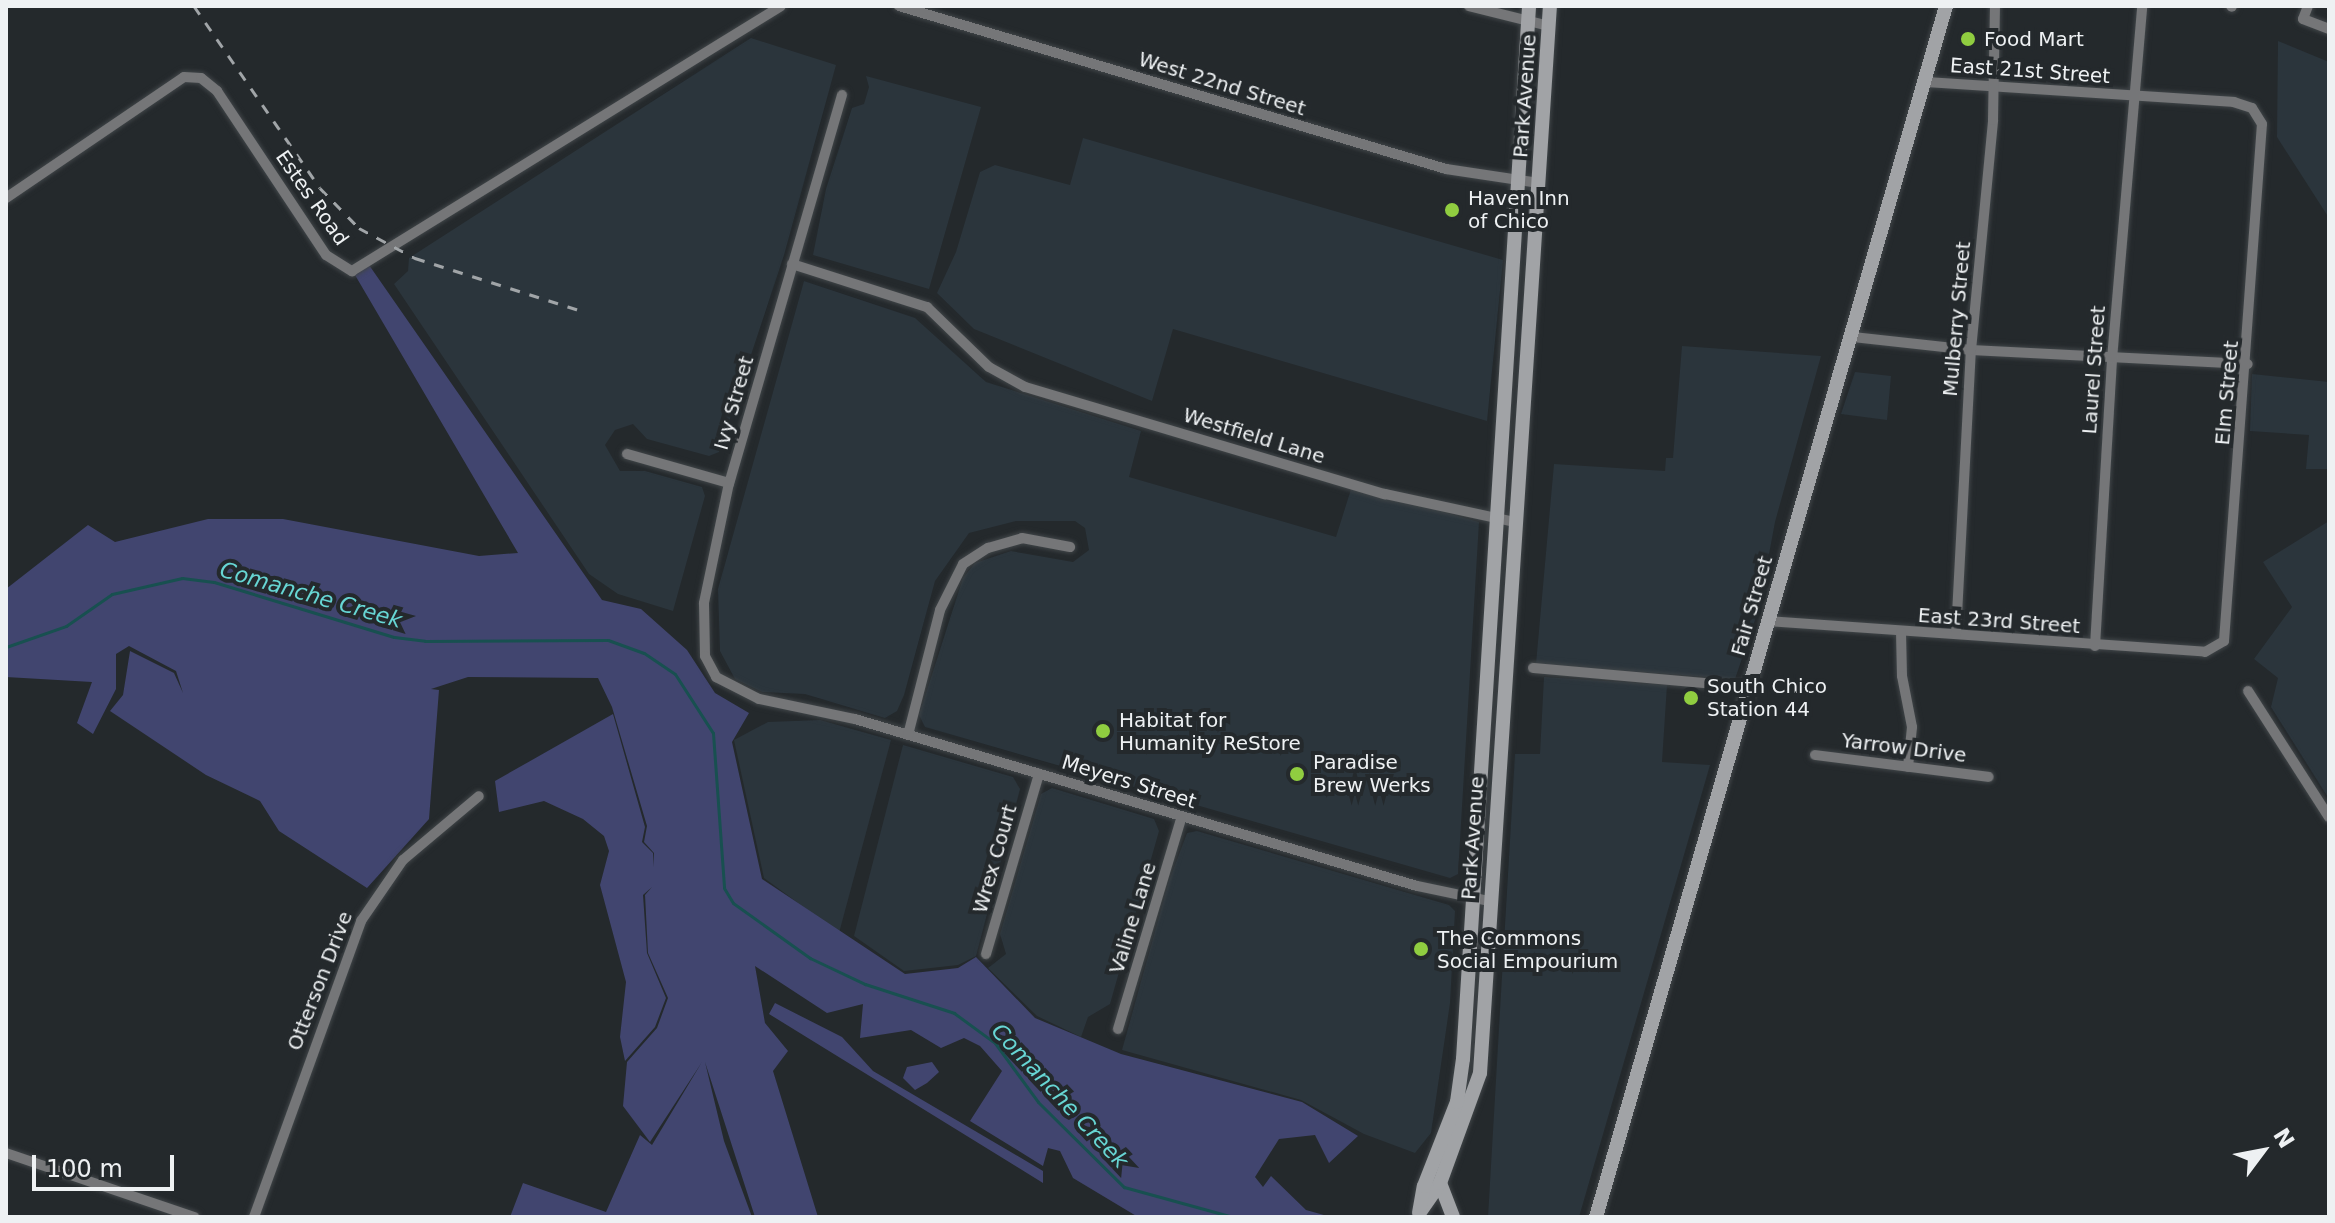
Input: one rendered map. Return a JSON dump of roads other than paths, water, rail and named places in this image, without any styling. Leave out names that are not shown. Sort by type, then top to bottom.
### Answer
[{"type":"main road","name":"Park Avenue","points":[[1422,1215],[1424,1186],[1457,1102],[1529,6]]},
{"type":"main road","name":"Park Avenue","points":[[1422,1215],[1440,1183],[1480,1073],[1550,6]]},
{"type":"main road","name":"Fair Street","points":[[1596,1217],[1767,621],[1853,337],[1946,6]]},
{"type":"main road","points":[[1440,1183],[1453,1217]]},
{"type":"street","name":"Estes Road","points":[[6,198],[184,77],[201,78],[217,91],[326,255],[352,271],[781,6]]},
{"type":"street","name":"West 22nd Street","points":[[899,6],[1446,169],[1539,183]]},
{"type":"street","points":[[1469,6],[1549,26]]},
{"type":"street","name":"Mulberry Street","points":[[1956,634],[1971,350],[1994,87],[1995,6]]},
{"type":"street","points":[[2308,6],[2303,19],[2329,29]]},
{"type":"street","name":"Laurel Street","points":[[2095,646],[2112,359],[2132,96],[2142,7]]},
{"type":"street","name":"East 21st Street","points":[[1924,82],[2132,96]]},
{"type":"street","name":"Ivy Street","points":[[759,699],[716,677],[705,656],[704,603],[729,483],[842,95]]},
{"type":"street","name":"Elm Street","points":[[2132,96],[2252,108],[2262,124],[2248,364],[2224,641]]},
{"type":"street","name":"Westfield Lane","points":[[792,264],[927,307],[989,367],[1025,387],[1385,494],[1495,521],[1515,522]]},
{"type":"street","points":[[1853,337],[1971,350],[2248,364]]},
{"type":"street","points":[[627,454],[729,483]]},
{"type":"street","points":[[908,735],[940,610],[963,564],[988,548],[1022,538],[1070,547]]},
{"type":"street","name":"East 23rd Street","points":[[1767,621],[2205,652],[2224,641]]},
{"type":"street","points":[[1901,632],[1902,676],[1912,727],[1908,767]]},
{"type":"street","points":[[1533,668],[1750,687]]},
{"type":"street","points":[[2248,691],[2329,817]]},
{"type":"street","name":"Meyers Street","points":[[759,699],[908,735],[1471,899],[1489,901]]},
{"type":"street","name":"Yarrow Drive","points":[[1815,755],[1989,777]]},
{"type":"street","name":"Wrex Court","points":[[986,954],[1039,774]]},
{"type":"street","name":"Otterson Drive","points":[[254,1217],[361,921],[403,860],[479,796]]},
{"type":"street","name":"Valine Lane","points":[[1118,1029],[1182,816]]},
{"type":"street","points":[[6,1153],[194,1217]]},
{"type":"waterway","name":"Comanche Creek","points":[[6,647],[66,626],[112,594],[182,578],[214,582],[394,637],[425,641],[608,640],[644,653],[675,674],[713,733],[724,888],[733,903],[810,958],[865,984],[954,1013],[995,1043],[1038,1102],[1124,1187],[1233,1217]]},
{"type":"railway","points":[[194,6],[320,188],[359,228],[415,258],[579,310]]},
{"type":"place","name":"Food Mart","points":[[1968,39]]},
{"type":"place","name":"Haven Inn of Chico","points":[[1452,210]]},
{"type":"place","name":"South Chico Station 44","points":[[1691,698]]},
{"type":"place","name":"Habitat for Humanity ReStore","points":[[1103,731]]},
{"type":"place","name":"Paradise Brew Werks","points":[[1297,774]]},
{"type":"place","name":"The Commons Social Empourium","points":[[1421,949]]}]
